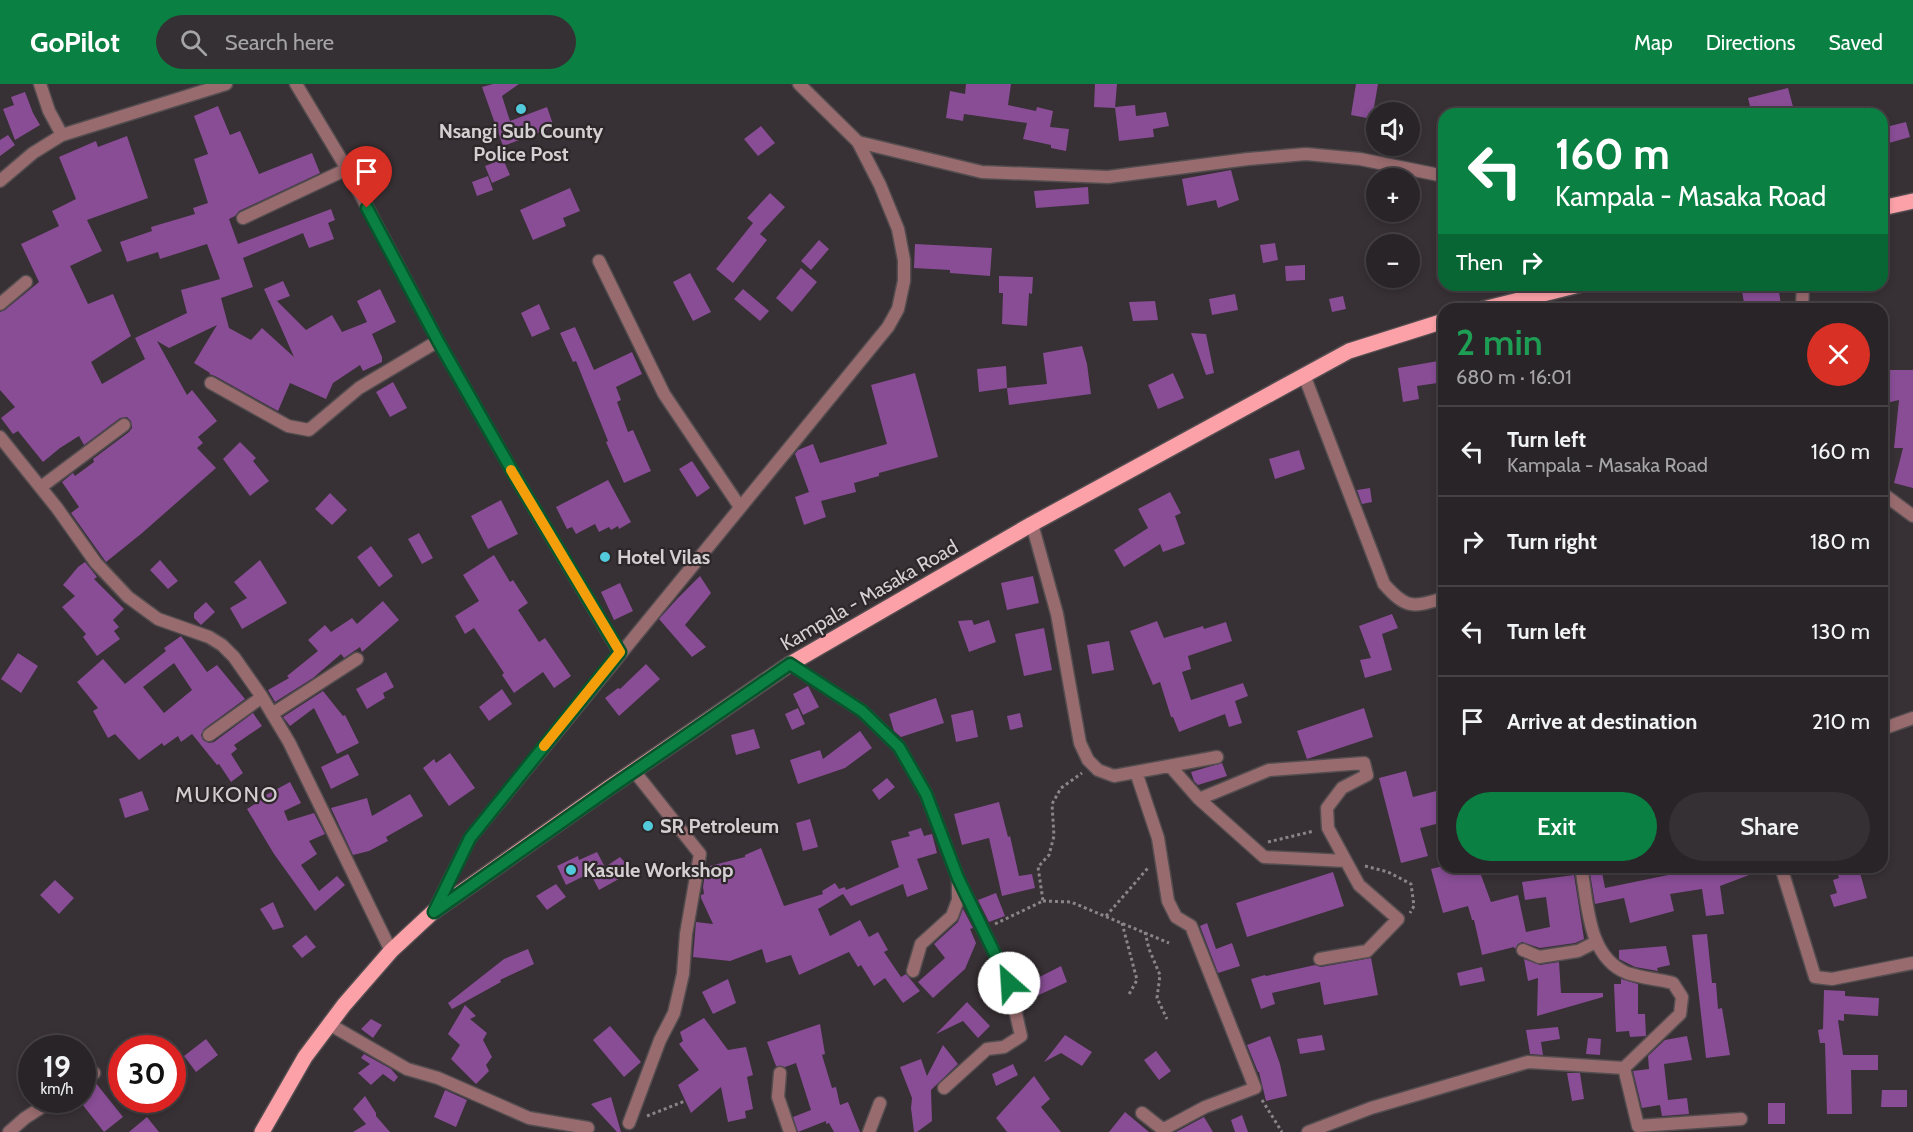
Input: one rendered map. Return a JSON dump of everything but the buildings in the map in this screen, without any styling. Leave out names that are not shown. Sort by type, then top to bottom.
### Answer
[{"type":"main road","points":[[1888,207],[1913,201]]},
{"type":"main road","points":[[1507,303],[1555,291]]},
{"type":"main road","name":"Kampala - Masaka Road","points":[[262,1132],[305,1057],[329,1024],[391,951],[434,912],[633,771],[790,664],[1032,524],[1349,351],[1438,323]]},
{"type":"street","points":[[40,84],[49,111],[62,135]]},
{"type":"street","points":[[0,181],[33,153],[62,135],[226,84]]},
{"type":"street","points":[[296,84],[347,169],[438,341],[519,483],[620,652]]},
{"type":"street","points":[[434,912],[470,838],[888,327],[898,309],[904,281],[904,260],[898,230],[880,185],[858,142],[799,84]]},
{"type":"street","points":[[858,142],[982,172],[1108,177],[1306,154],[1360,159],[1438,175]]},
{"type":"street","points":[[243,218],[347,169]]},
{"type":"street","points":[[599,261],[664,394],[740,507]]},
{"type":"street","points":[[0,303],[26,282]]},
{"type":"street","points":[[211,383],[288,426],[309,430],[359,388],[438,341]]},
{"type":"street","points":[[1304,375],[1384,585],[1399,601],[1418,605],[1438,600]]},
{"type":"street","points":[[40,487],[124,425]]},
{"type":"street","points":[[0,437],[96,564],[128,597],[158,618],[209,637],[222,645],[234,657],[289,742],[391,951]]},
{"type":"street","points":[[1888,496],[1913,503]]},
{"type":"street","points":[[1888,497],[1913,516]]},
{"type":"street","points":[[1032,524],[1057,614],[1080,743],[1088,760],[1098,770],[1114,776],[1217,757]]},
{"type":"street","points":[[272,714],[357,659]]},
{"type":"street","points":[[790,664],[862,711],[899,747],[926,794],[958,878],[1009,983],[1022,1036],[1004,1047],[987,1049],[944,1088]]},
{"type":"street","points":[[209,735],[262,697]]},
{"type":"street","points":[[1888,727],[1913,718]]},
{"type":"street","points":[[1199,799],[1269,770],[1364,764],[1367,775],[1342,788],[1327,808],[1328,828],[1359,885],[1398,920],[1367,951],[1320,959]]},
{"type":"street","points":[[1170,766],[1199,799],[1264,856],[1346,861]]},
{"type":"street","points":[[629,1124],[660,1040],[674,1013],[683,974],[686,934],[700,854],[633,771]]},
{"type":"street","points":[[1136,772],[1158,838],[1168,902],[1176,917],[1191,926],[1255,1088],[1205,1107],[1165,1130],[1142,1113]]},
{"type":"street","points":[[1308,1132],[1371,1108],[1528,1062],[1624,1068],[1680,1014],[1682,997],[1673,983],[1628,973],[1614,966],[1601,951],[1596,942],[1582,873]]},
{"type":"street","points":[[1783,873],[1815,977],[1832,979],[1913,963]]},
{"type":"street","points":[[913,971],[921,944],[952,916],[958,900],[958,878]]},
{"type":"street","points":[[1523,950],[1539,957],[1578,951],[1596,942]]},
{"type":"street","points":[[329,1024],[407,1068],[438,1078],[529,1118],[588,1128]]},
{"type":"street","points":[[1624,1068],[1638,1126],[1741,1119]]},
{"type":"street","points":[[780,1073],[777,1097],[790,1132]]},
{"type":"street","points":[[869,1132],[880,1103]]},
{"type":"street","points":[[9,1132],[33,1113]]},
{"type":"path","points":[[1043,901],[1038,867],[1049,855],[1054,836],[1052,804],[1061,788],[1094,766]]},
{"type":"path","points":[[1252,846],[1328,828]]},
{"type":"path","points":[[1106,916],[1148,868],[1158,838]]},
{"type":"path","points":[[1346,861],[1388,872],[1411,884],[1414,906],[1403,923],[1398,920]]},
{"type":"path","points":[[983,929],[1043,901],[1071,902],[1169,943]]},
{"type":"path","points":[[1122,923],[1137,980],[1128,996]]},
{"type":"path","points":[[1145,932],[1149,949],[1160,975],[1157,998],[1167,1019]]},
{"type":"path","points":[[1255,1088],[1282,1132]]},
{"type":"path","points":[[629,1124],[684,1101]]},
{"type":"slow traffic","points":[[511,470],[620,652],[544,746]]},
{"type":"place","name":"Nsangi Sub County Police Post","points":[[521,109]]},
{"type":"place","name":"Hotel Vilas","points":[[605,557]]},
{"type":"place","name":"SR Petroleum","points":[[648,826]]},
{"type":"place","name":"Kasule Workshop","points":[[571,870]]},
{"type":"district","name":"MUKONO","points":[[227,794]]},
{"type":"route","points":[[367,208],[438,341],[519,483],[620,652],[470,838],[434,912],[790,664],[862,711],[899,747],[926,794],[958,878],[1009,983]]}]
